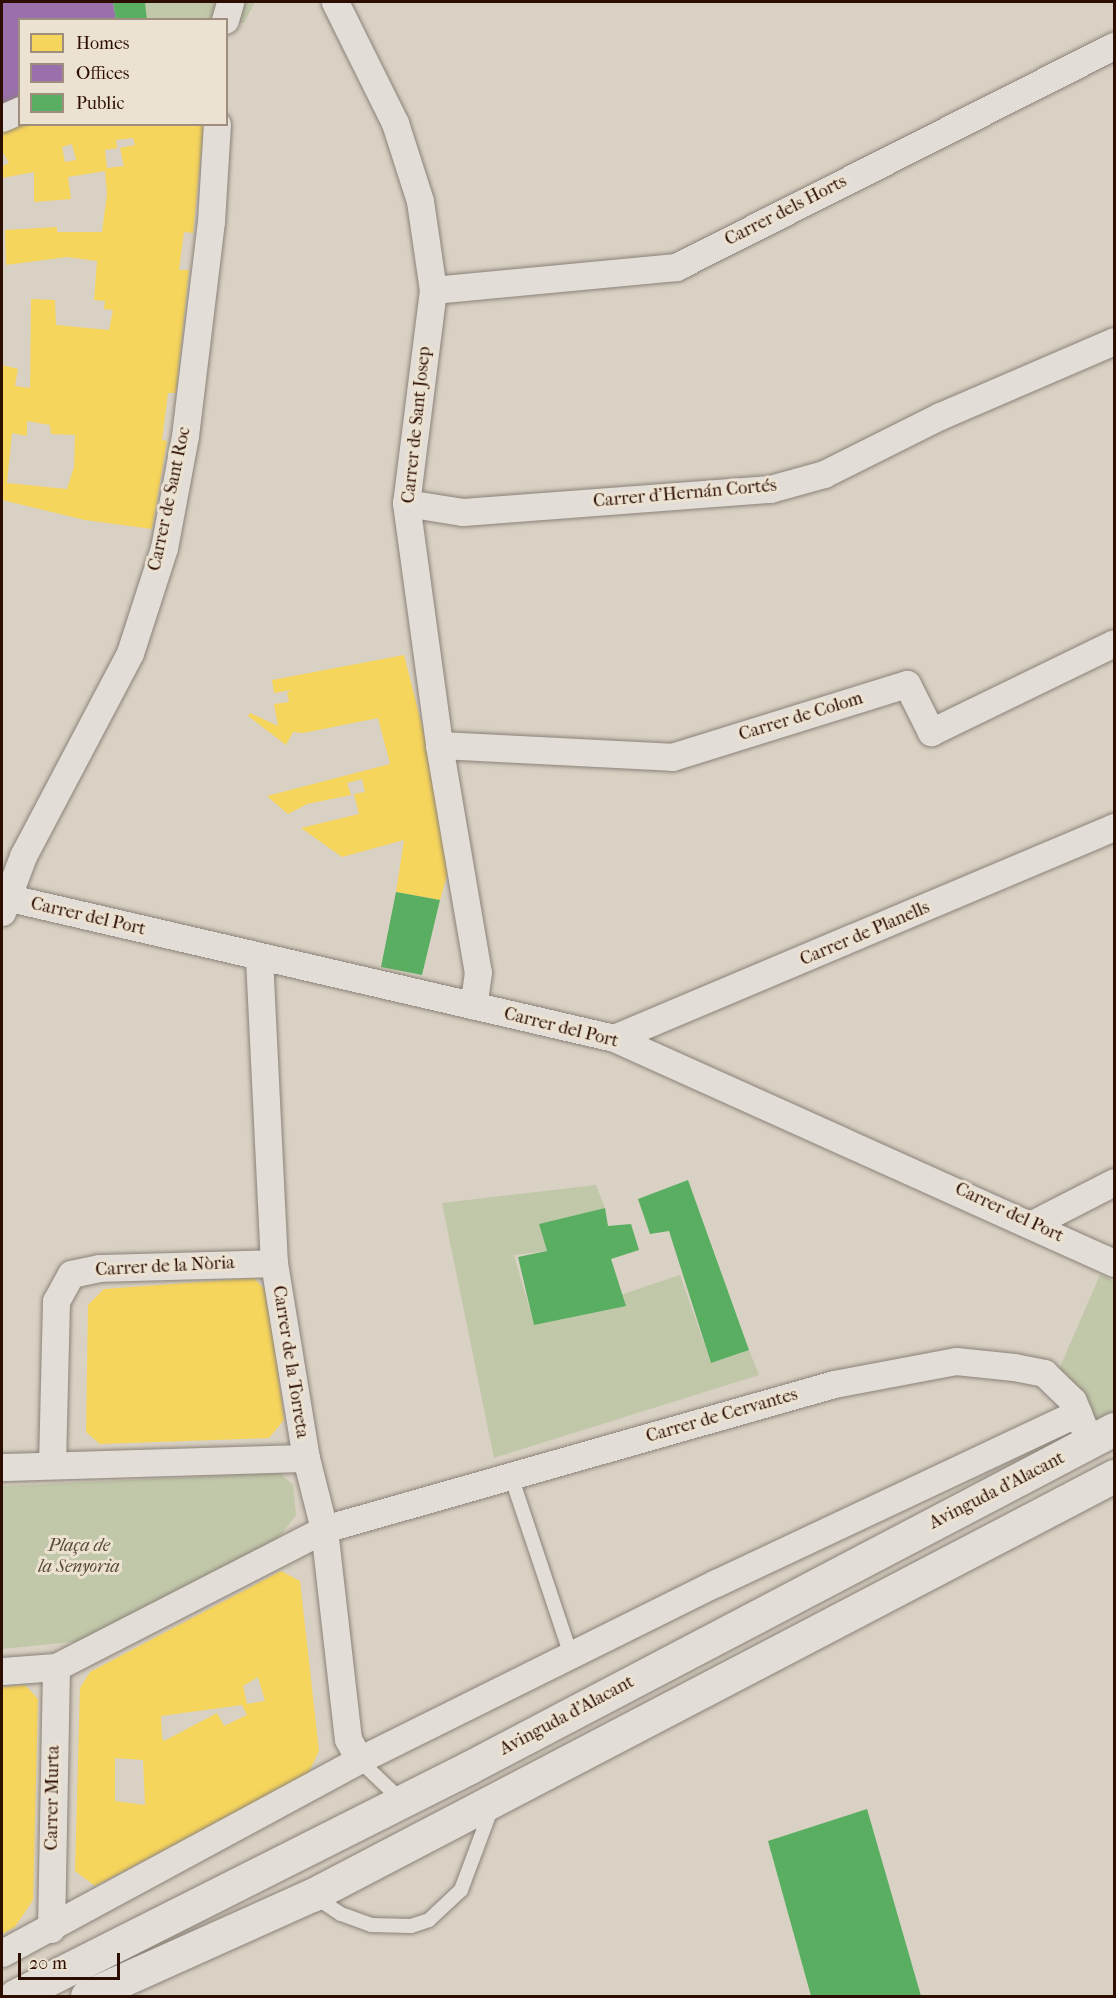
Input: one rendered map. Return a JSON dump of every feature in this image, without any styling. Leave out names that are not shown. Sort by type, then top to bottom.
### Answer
[{"type":"main road","name":"Avinguda d'Alacant","points":[[15,1996],[402,1800],[1102,1436]]},
{"type":"main road","points":[[87,1996],[312,1895],[494,1803],[615,1735],[1114,1476]]},
{"type":"street","points":[[226,18],[230,2]]},
{"type":"street","name":"Carrer de Sant Josep","points":[[335,2],[395,123],[420,201],[433,290],[406,503],[440,745],[478,972],[472,1006]]},
{"type":"street","name":"Carrer dels Horts","points":[[433,290],[676,267],[1114,46]]},
{"type":"street","points":[[2,118],[18,111]]},
{"type":"street","name":"Carrer de Sant Roc","points":[[6,905],[23,856],[130,653],[164,548],[186,424],[211,221],[217,126]]},
{"type":"street","name":"Carrer d'Hernán Cortés","points":[[406,503],[463,512],[770,489],[824,474],[940,416],[1114,341]]},
{"type":"street","name":"Carrer de Colom","points":[[440,745],[672,757],[907,684],[931,732],[1114,644]]},
{"type":"street","name":"Carrer de Planells","points":[[614,1038],[1114,827]]},
{"type":"street","name":"Carrer del Port","points":[[6,905],[259,957],[614,1038],[1034,1223],[1114,1263]]},
{"type":"street","name":"Carrer de la Torreta","points":[[259,957],[274,1263],[306,1458],[324,1529],[348,1739],[359,1760]]},
{"type":"street","points":[[1034,1223],[1114,1182]]},
{"type":"street","name":"Carrer de la Nòria","points":[[52,1465],[56,1301],[71,1274],[99,1268],[274,1263]]},
{"type":"street","name":"Carrer de Cervantes","points":[[324,1529],[834,1384],[956,1361],[1044,1373],[1073,1401],[1078,1413],[1102,1436]]},
{"type":"street","name":"Avinguda d'Alacant","points":[[2,1953],[51,1929],[359,1760],[726,1578],[1078,1413]]},
{"type":"street","points":[[2,1467],[306,1458]]},
{"type":"street","points":[[2,1671],[56,1667],[324,1529]]},
{"type":"street","name":"Carrer Murta","points":[[51,1929],[56,1667]]},
{"type":"lane","points":[[511,1476],[571,1655]]},
{"type":"lane","points":[[359,1760],[402,1800]]},
{"type":"lane","points":[[312,1895],[341,1914],[371,1925],[411,1926],[429,1920],[460,1890],[494,1803]]},
{"type":"green space","points":[[145,2],[255,2],[244,23],[228,22],[228,18],[147,18]]},
{"type":"green space","points":[[596,1185],[605,1208],[539,1224],[547,1251],[514,1255],[534,1324],[680,1275],[711,1363],[749,1350],[759,1375],[494,1458],[442,1203]]},
{"type":"green space","points":[[1100,1275],[1114,1281],[1114,1411],[1087,1425],[1060,1367]]},
{"type":"green space","name":"Plaça de la Senyoria","points":[[280,1473],[293,1485],[296,1515],[273,1545],[81,1641],[2,1649],[2,1486]]},
{"type":"building: Homes","points":[[2,123],[18,123],[18,126],[204,126],[193,233],[184,232],[179,270],[189,270],[176,393],[168,393],[162,440],[167,441],[152,529],[85,520],[2,500],[2,365],[18,369],[15,386],[30,388],[31,299],[55,300],[56,325],[109,330],[113,310],[104,309],[105,301],[94,300],[97,261],[67,257],[6,265],[5,230],[57,227],[57,232],[102,232],[107,194],[105,171],[68,177],[71,199],[34,202],[34,172],[2,178],[2,166],[9,163],[2,151]],"holes":[[[133,138],[135,145],[120,148],[124,166],[107,168],[105,150],[117,148],[116,140]],[[72,144],[76,160],[65,162],[62,147]],[[27,421],[50,425],[51,434],[75,435],[74,467],[67,489],[7,483],[12,433],[27,436]]]},
{"type":"building: Homes","points":[[404,655],[454,851],[440,900],[396,892],[404,840],[342,857],[301,828],[359,814],[354,794],[365,792],[362,779],[347,783],[351,795],[307,804],[288,814],[267,796],[390,764],[378,718],[303,733],[293,732],[286,745],[248,716],[250,713],[278,726],[274,704],[289,702],[287,693],[291,690],[274,693],[272,680]]},
{"type":"building: Homes","points":[[254,1278],[268,1293],[284,1420],[269,1438],[100,1444],[86,1432],[88,1305],[104,1289]]},
{"type":"building: Homes","points":[[281,1571],[300,1581],[319,1751],[307,1776],[95,1886],[75,1871],[80,1688],[90,1672]],"holes":[[[258,1677],[265,1701],[247,1704],[243,1686]],[[242,1705],[247,1715],[224,1726],[217,1713],[164,1741],[161,1716]],[[115,1758],[143,1760],[145,1805],[115,1801]]]},
{"type":"building: Homes","points":[[25,1685],[38,1699],[33,1900],[15,1927],[2,1934],[2,1687]]},
{"type":"building: Offices","points":[[2,2],[113,2],[116,18],[18,18],[18,101],[2,108]]},
{"type":"building: Public","points":[[113,2],[145,2],[147,18],[116,18]]},
{"type":"building: Public","points":[[396,892],[440,900],[422,975],[381,967]]},
{"type":"building: Public","points":[[688,1180],[749,1350],[711,1363],[669,1231],[650,1234],[638,1199]]},
{"type":"building: Public","points":[[605,1208],[608,1226],[631,1224],[639,1250],[611,1259],[626,1306],[534,1325],[518,1257],[547,1251],[539,1224]]},
{"type":"building: Public","points":[[867,1809],[921,1996],[811,1996],[768,1841]]}]
